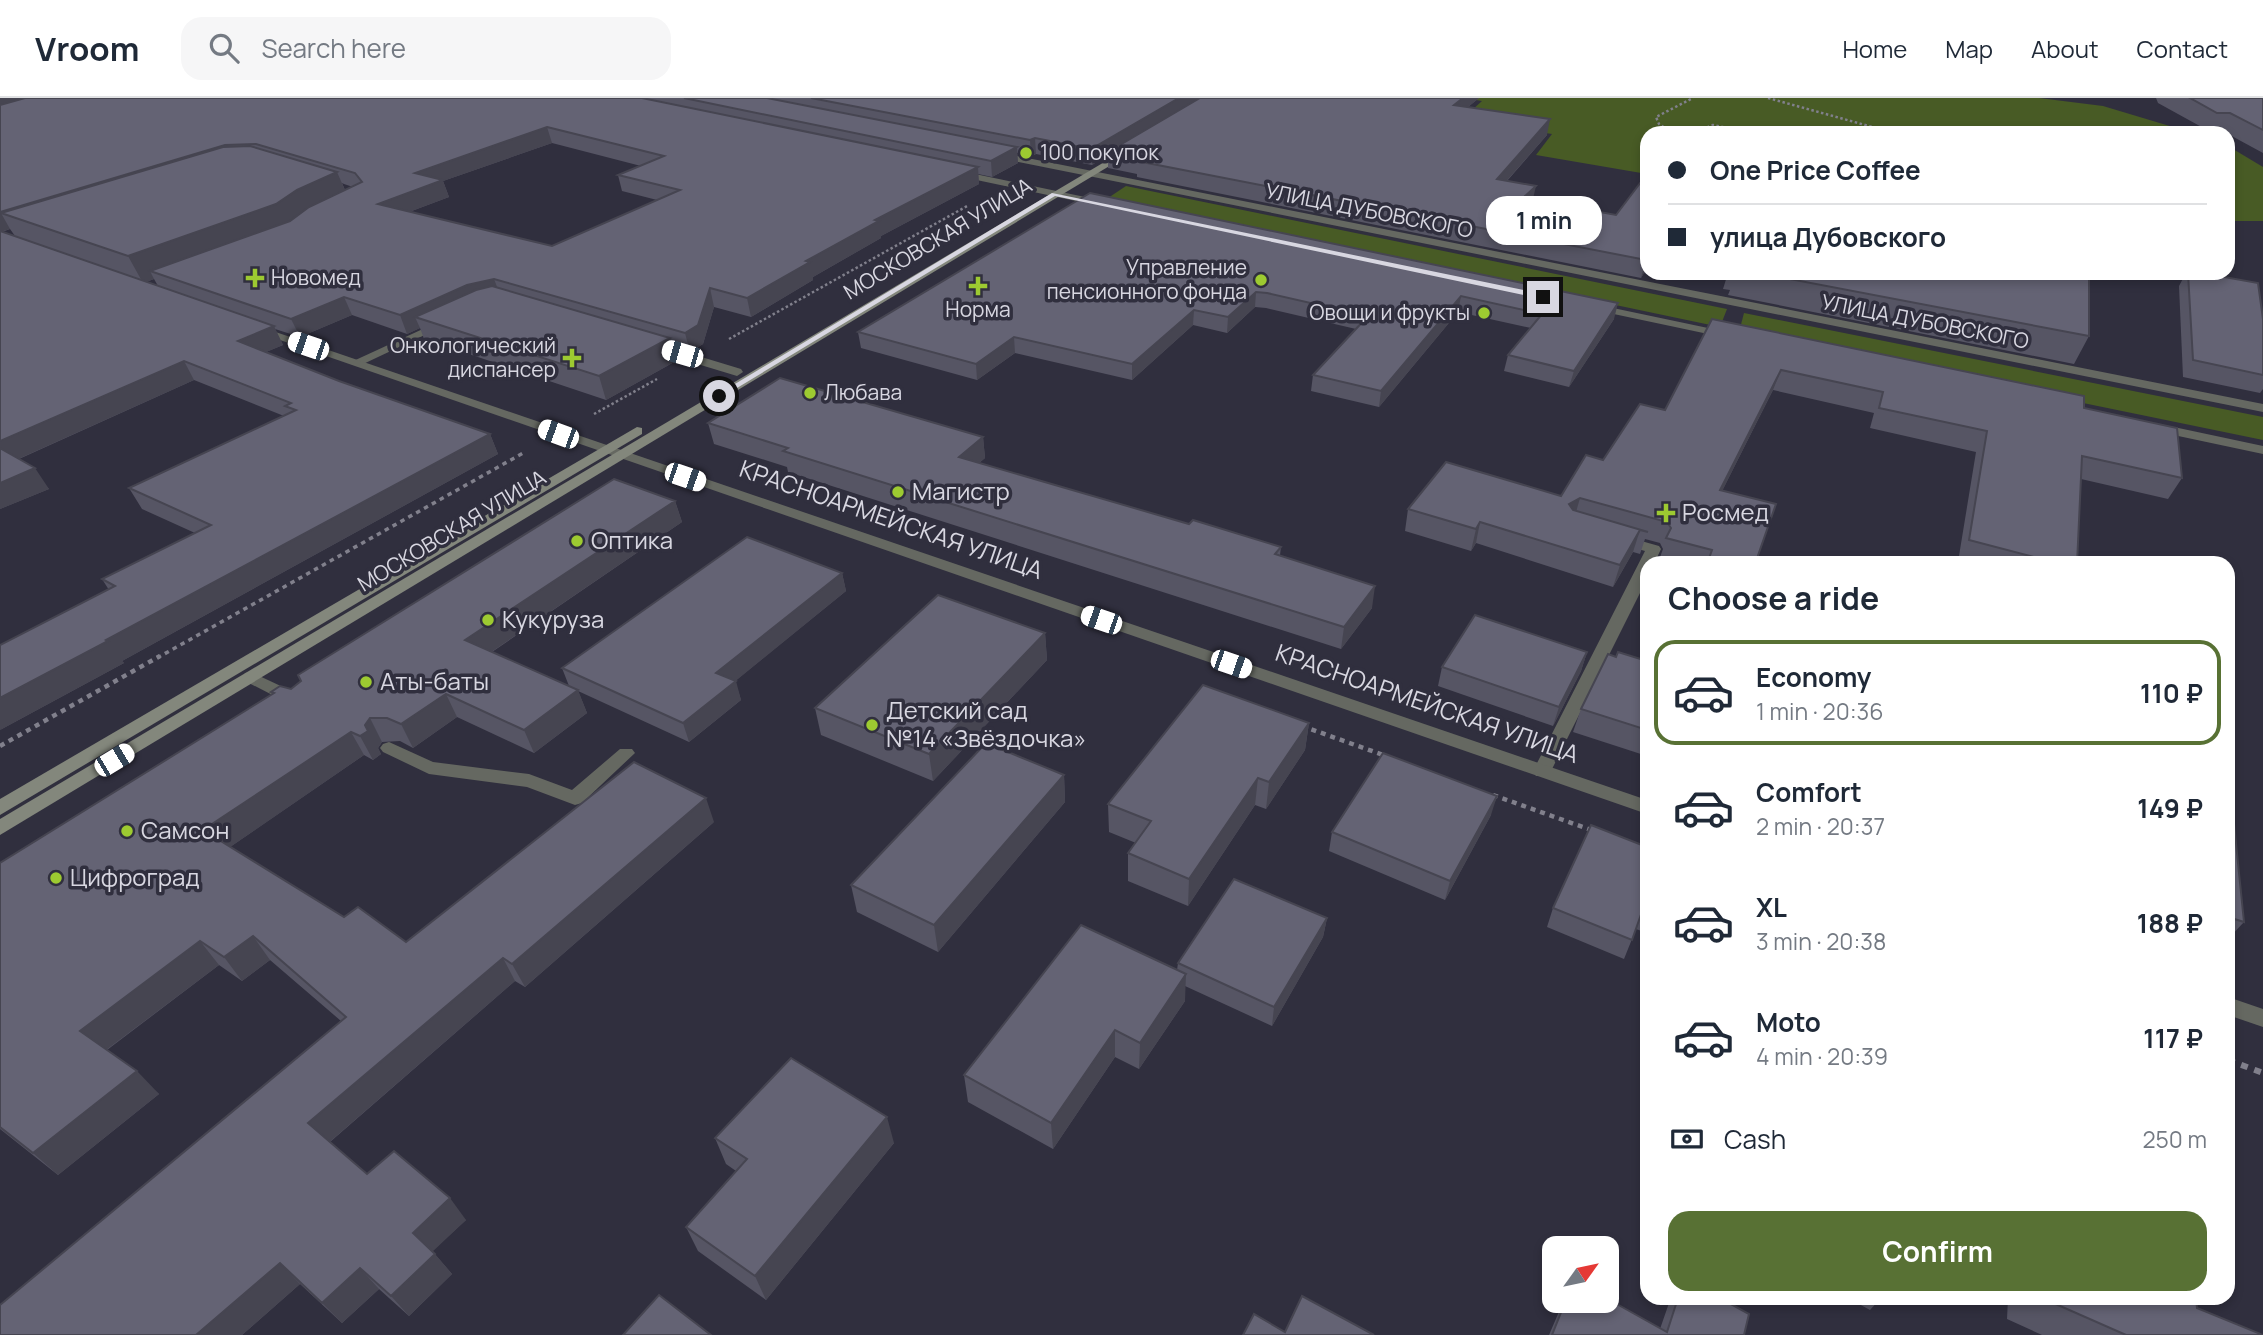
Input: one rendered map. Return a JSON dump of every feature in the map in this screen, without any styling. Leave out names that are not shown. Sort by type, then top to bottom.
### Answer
[{"type":"main road","name":"МОСКОВСКАЯ УЛИЦА","points":[[0,828],[251,677],[612,453],[737,372],[1130,144],[1082,172]]},
{"type":"main road","name":"МОСКОВСКАЯ УЛИЦА","points":[[0,808],[612,453],[1048,192]]},
{"type":"street","name":"УЛИЦА ДУБОВСКОГО","points":[[987,153],[2263,408]]},
{"type":"street","points":[[938,169],[1123,208]]},
{"type":"street","points":[[1580,304],[1741,338]]},
{"type":"street","points":[[1728,336],[1738,305]]},
{"type":"street","points":[[355,363],[457,317]]},
{"type":"street","name":"КРАСНОАРМЕЙСКАЯ УЛИЦА","points":[[243,324],[1640,805]]},
{"type":"street","points":[[643,343],[737,372]]},
{"type":"street","points":[[2143,424],[2263,450]]},
{"type":"street","points":[[1600,534],[1654,549],[1650,556]]},
{"type":"street","points":[[1542,771],[1640,577]]},
{"type":"street","points":[[251,677],[303,704]]},
{"type":"street","points":[[389,748],[429,768],[529,781],[575,798],[626,753]]},
{"type":"street","points":[[2235,1008],[2263,1018]]},
{"type":"path","points":[[1662,126],[1656,117],[1693,98]]},
{"type":"path","points":[[1768,98],[1869,126]]},
{"type":"path","points":[[2235,1063],[2263,1073]]},
{"type":"green space","points":[[1464,98],[2039,98],[2103,106],[2170,126],[1640,126],[1640,173],[1536,155],[1552,134],[1461,120],[1482,101]]},
{"type":"green space","points":[[2235,150],[2263,167],[2263,221],[2235,221]]},
{"type":"green space","points":[[1126,186],[1727,309],[1720,327],[1108,198]]},
{"type":"green space","points":[[1744,313],[2263,417],[2263,440],[1739,332]]},
{"type":"building","points":[[25,98],[642,98],[978,167],[875,220],[879,221],[806,261],[810,262],[747,298],[710,288],[698,325],[685,333],[494,279],[467,285],[400,315],[344,297],[291,319],[150,271],[290,221],[309,207],[362,182],[355,173],[256,144],[225,145],[0,212],[0,105]],"holes":[[[547,127],[664,156],[618,175],[680,190],[552,246],[378,204],[443,180],[415,173]]]},
{"type":"building","points":[[684,98],[767,98],[1017,147],[991,161]]},
{"type":"building","points":[[811,98],[1179,98],[1091,149]]},
{"type":"building","points":[[1200,98],[1463,98],[1454,105],[1550,119],[1497,179],[1536,186],[1523,198],[1616,215],[1640,183],[1640,259],[1137,161],[1141,159],[1108,152]]},
{"type":"building","points":[[2190,98],[2263,98],[2263,130],[2230,113],[2217,113]]},
{"type":"building","points":[[250,146],[337,172],[297,190],[276,204],[128,256],[1,213],[223,147]]},
{"type":"building","points":[[1090,193],[1618,303],[1574,371],[1508,355],[1542,314],[1461,296],[1381,391],[1313,375],[1368,316],[1267,293],[1256,292],[1228,317],[1194,310],[1132,364],[1014,337],[976,364],[858,332]]},
{"type":"building","points":[[0,231],[274,326],[238,341],[339,381],[490,434],[0,698],[0,645],[115,586],[102,579],[211,525],[129,488],[296,410],[285,406],[291,403],[184,361],[0,441]]},
{"type":"building","points":[[2235,279],[2258,283],[2263,319],[2263,375],[2193,360],[2188,280]]},
{"type":"building","points":[[1795,280],[2089,280],[2089,336]]},
{"type":"building","points":[[492,286],[670,338],[599,376],[415,317],[476,290]]},
{"type":"building","points":[[1712,319],[2084,396],[2084,408],[2177,428],[2182,478],[2082,456],[2077,556],[2030,556],[1969,540],[1987,431],[1879,408],[1883,392],[1781,370],[1720,490],[1776,504],[1758,556],[1710,556],[1712,550],[1666,538],[1671,528],[1667,522],[1580,498],[1569,504],[1573,510],[1648,532],[1640,530],[1620,565],[1480,522],[1476,529],[1408,509],[1446,462],[1561,496],[1586,455],[1603,460],[1640,404],[1665,410]]},
{"type":"building","points":[[780,378],[983,437],[959,457],[1189,524],[1193,520],[1281,547],[1275,554],[1375,586],[1344,627],[783,451],[788,448],[708,423]]},
{"type":"building","points":[[0,448],[35,468],[0,483]]},
{"type":"building","points":[[614,479],[675,501],[465,640],[578,690],[524,730],[446,694],[401,724],[387,718],[370,718],[365,725],[368,731],[360,736],[351,732],[203,830],[344,917],[358,907],[406,942],[634,762],[706,798],[512,964],[503,958],[308,1123],[367,1174],[394,1151],[450,1198],[413,1233],[435,1254],[391,1296],[360,1268],[322,1303],[280,1263],[196,1335],[0,1335],[0,1305],[346,1017],[253,936],[224,957],[200,941],[80,1031],[137,1071],[33,1153],[0,1127],[0,863],[274,693],[271,692],[280,686],[291,689],[301,681],[298,675]]},
{"type":"building","points":[[747,537],[842,573],[716,673],[736,681],[683,723],[562,668]]},
{"type":"building","points":[[938,595],[1045,633],[929,754],[815,708]]},
{"type":"building","points":[[1475,615],[1587,652],[1559,707],[1442,667]]},
{"type":"building","points":[[1618,652],[1640,659],[1640,728],[1581,709],[1608,654],[1616,657]]},
{"type":"building","points":[[1203,685],[1309,723],[1269,782],[1258,778],[1189,879],[1128,853],[1151,821],[1108,804]]},
{"type":"building","points":[[986,743],[1064,775],[934,925],[851,885]]},
{"type":"building","points":[[1383,753],[1497,796],[1450,881],[1332,832]]},
{"type":"building","points":[[1591,825],[1640,844],[1640,917],[1632,940],[1553,908]]},
{"type":"building","points":[[2235,834],[2244,922],[2235,919]]},
{"type":"building","points":[[1234,879],[1327,918],[1274,1007],[1178,963]]},
{"type":"building","points":[[1081,925],[1186,974],[1140,1043],[1115,1030],[1051,1123],[964,1075]]},
{"type":"building","points":[[791,1058],[887,1117],[755,1276],[686,1227],[747,1159],[715,1138]]},
{"type":"building","points":[[659,1295],[711,1335],[623,1335]]},
{"type":"building","points":[[1302,1296],[1374,1335],[1243,1335],[1254,1314],[1285,1332]]},
{"type":"building","points":[[1619,1305],[1667,1332],[1676,1305],[1733,1305],[1749,1314],[1744,1335],[1552,1335],[1561,1313],[1619,1313]]},
{"type":"building","points":[[2058,1305],[2197,1305],[2197,1308],[2263,1335],[2126,1335]]},
{"type":"place","name":"100 покупок","points":[[1026,153]]},
{"type":"place","name":"Новомед","points":[[255,278]]},
{"type":"place","name":"Управление пенсионного фонда","points":[[1261,280]]},
{"type":"place","name":"Норма","points":[[978,286]]},
{"type":"place","name":"Овощи и фрукты","points":[[1484,313]]},
{"type":"place","name":"Онкологический диспансер","points":[[572,358]]},
{"type":"place","name":"Любава","points":[[810,393]]},
{"type":"place","name":"Магистр","points":[[898,492]]},
{"type":"place","name":"Росмед","points":[[1666,513]]},
{"type":"place","name":"Оптика","points":[[577,541]]},
{"type":"place","name":"Кукуруза","points":[[488,620]]},
{"type":"place","name":"Аты-баты","points":[[366,682]]},
{"type":"place","name":"Детский сад №14 «Звёздочка»","points":[[872,725]]},
{"type":"place","name":"Самсон","points":[[127,831]]},
{"type":"place","name":"Цифроград","points":[[56,878]]},
{"type":"route","points":[[719,396],[1054,194],[1543,297]]}]
